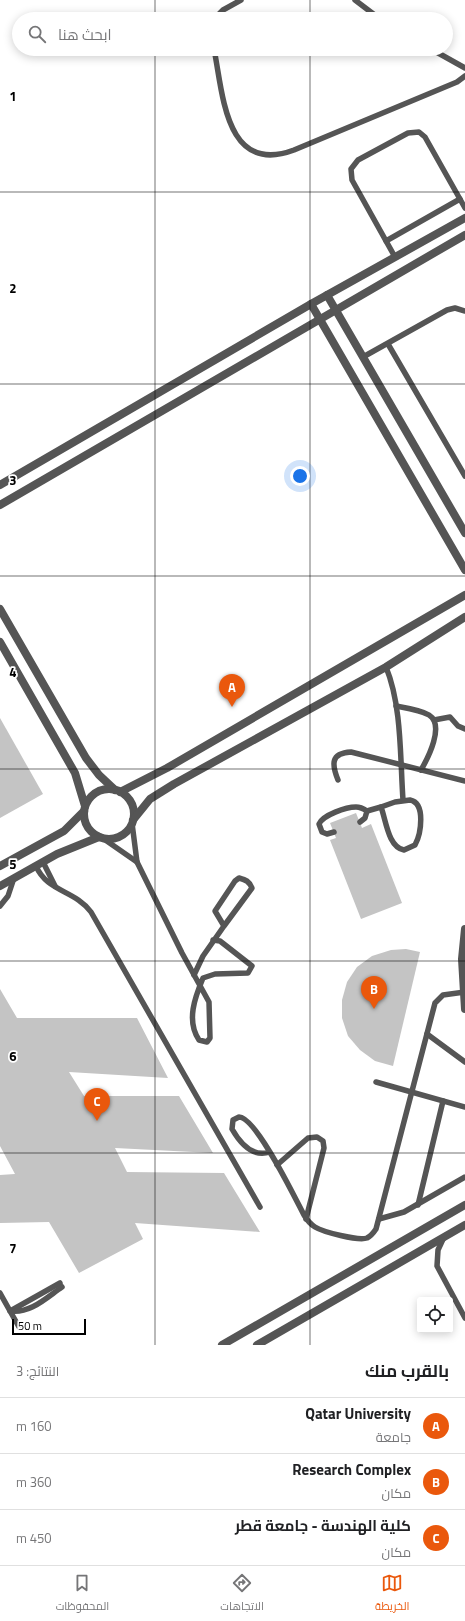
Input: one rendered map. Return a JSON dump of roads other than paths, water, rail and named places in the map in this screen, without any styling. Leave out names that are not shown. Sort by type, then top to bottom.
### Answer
[{"type":"street","points":[[0,485],[311,304],[465,218]]},
{"type":"street","points":[[0,505],[465,235]]},
{"type":"street","points":[[327,295],[465,533]]},
{"type":"street","points":[[311,304],[465,570]]},
{"type":"street","points":[[0,866],[64,831],[84,808],[94,793],[104,789],[117,790],[167,768],[465,595]]},
{"type":"street","points":[[0,609],[86,758],[99,775],[130,801],[133,810],[132,822]]},
{"type":"street","points":[[0,886],[62,851],[100,837],[111,838],[121,835],[150,799],[174,784],[386,667],[465,617]]},
{"type":"street","points":[[0,642],[76,773],[87,826],[100,837]]},
{"type":"street","points":[[465,929],[462,959],[465,1009]]},
{"type":"street","points":[[222,1345],[465,1205]]},
{"type":"street","points":[[257,1345],[465,1225]]},
{"type":"lane","points":[[221,12],[241,0]]},
{"type":"lane","points":[[355,0],[371,12]]},
{"type":"lane","points":[[215,56],[228,120],[234,134],[250,149],[272,155],[294,150],[457,82],[465,76]]},
{"type":"lane","points":[[444,56],[465,68]]},
{"type":"lane","points":[[395,257],[351,176],[352,166],[358,160],[408,133],[419,132],[425,137],[465,208]]},
{"type":"lane","points":[[386,242],[460,199]]},
{"type":"lane","points":[[363,357],[447,310],[455,308],[465,311]]},
{"type":"lane","points":[[388,344],[465,476]]},
{"type":"lane","points":[[386,667],[393,686],[396,706],[403,800]]},
{"type":"lane","points":[[396,706],[426,713],[434,720],[436,727],[433,743],[421,770]]},
{"type":"lane","points":[[434,720],[450,717],[458,726],[465,729]]},
{"type":"lane","points":[[338,780],[334,768],[334,761],[338,755],[345,752],[355,752],[465,781]]},
{"type":"lane","points":[[334,832],[327,834],[322,832],[319,824],[322,819],[350,808],[359,808],[368,811],[381,806],[403,800],[410,800],[417,802],[421,811],[417,841],[408,849],[397,848],[392,842],[381,806]]},
{"type":"lane","points":[[360,822],[365,818],[368,811]]},
{"type":"lane","points":[[132,822],[137,862],[194,975],[200,986],[209,1002],[210,1038],[207,1042],[199,1040],[195,1034],[193,1023],[194,1001],[200,986],[203,978],[215,974],[248,973],[252,966],[220,941],[213,940]]},
{"type":"lane","points":[[100,837],[137,862]]},
{"type":"lane","points":[[39,864],[44,879],[56,888],[76,896],[91,912],[260,1207]]},
{"type":"lane","points":[[0,906],[8,896],[14,878]]},
{"type":"lane","points":[[194,975],[213,940],[224,926],[252,888],[249,882],[239,878],[235,881],[215,911],[224,926]]},
{"type":"lane","points":[[270,1152],[257,1154],[249,1150],[232,1129],[233,1120],[242,1117],[248,1120],[270,1152],[306,1219],[319,1229],[359,1239],[371,1235],[376,1229],[379,1219],[437,999],[447,994],[464,992]]},
{"type":"lane","points":[[427,1034],[465,1062]]},
{"type":"lane","points":[[376,1082],[465,1107]]},
{"type":"lane","points":[[418,1205],[443,1101]]},
{"type":"lane","points":[[277,1165],[308,1138],[314,1136],[323,1141],[324,1148],[306,1219]]},
{"type":"lane","points":[[379,1219],[395,1216],[418,1205],[465,1177]]},
{"type":"lane","points":[[444,1237],[438,1250],[437,1266],[465,1318]]},
{"type":"lane","points":[[10,1311],[61,1285]]},
{"type":"lane","points":[[0,1293],[19,1327]]},
{"type":"place","name":"Qatar University","points":[[232,707]]},
{"type":"place","name":"Research Complex","points":[[374,1009]]},
{"type":"place","name":"كلية الهندسة - جامعة قطر","points":[[97,1121]]}]
